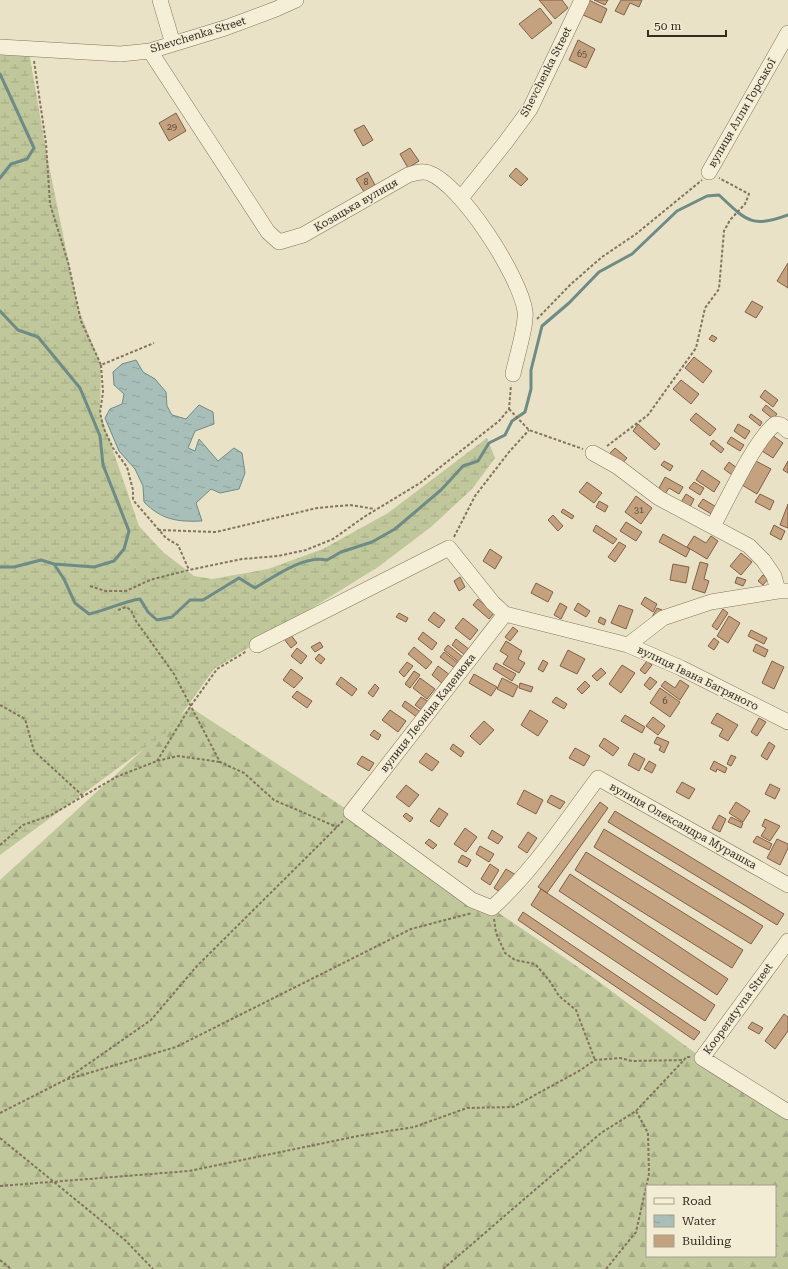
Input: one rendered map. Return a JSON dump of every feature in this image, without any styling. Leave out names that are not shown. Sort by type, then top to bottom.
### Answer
[{"type":"street","points":[[160,0],[173,44]]},
{"type":"street","name":"Shevchenka Street","points":[[0,47],[120,54],[150,51],[240,22],[296,0]]},
{"type":"street","name":"Shevchenka Street","points":[[460,198],[505,143],[530,109],[582,0]]},
{"type":"street","name":"вулиця Алли Горської","points":[[709,172],[788,33]]},
{"type":"street","name":"Козацька вулиця","points":[[150,51],[268,232],[279,242],[303,235],[408,175],[419,172],[429,172],[460,198],[497,248],[522,299],[525,312],[513,374]]},
{"type":"street","points":[[713,526],[753,452],[769,429],[775,424],[781,425],[788,431]]},
{"type":"street","points":[[593,452],[618,467],[659,498],[749,546],[759,556],[783,591],[711,602],[663,618],[628,645]]},
{"type":"street","points":[[257,645],[449,548],[493,603],[505,614]]},
{"type":"street","name":"вулиця Івана Багряного","points":[[505,614],[628,645],[681,668],[788,722]]},
{"type":"street","name":"вулиця Леоніда Каденюка","points":[[351,812],[505,614]]},
{"type":"street","name":"вулиця Олександра Мурашка","points":[[492,908],[516,886],[535,863],[598,778],[788,885]]},
{"type":"street","points":[[351,812],[472,900],[492,908]]},
{"type":"street","name":"Kooperatyvna Street","points":[[702,1058],[788,941]]},
{"type":"street","points":[[702,1058],[788,1112]]},
{"type":"path","points":[[32,48],[46,142],[50,204],[68,262],[81,321],[101,365],[103,392],[100,413],[104,429],[113,448],[127,467],[133,490],[133,500],[158,530],[166,538],[178,545],[189,570]]},
{"type":"path","points":[[509,408],[529,430],[593,452],[600,451],[648,415],[696,348],[705,308],[719,289],[724,231],[730,220],[745,204],[749,194],[709,172],[704,178],[636,234],[591,266],[570,284],[521,335]]},
{"type":"path","points":[[101,365],[154,343]]},
{"type":"path","points":[[90,586],[106,592],[126,591],[150,580],[189,570],[242,559],[278,556],[306,550],[333,539],[377,509],[420,483],[477,440],[499,421],[509,408],[513,374]]},
{"type":"path","points":[[449,548],[475,496],[509,452],[529,430]]},
{"type":"path","points":[[158,530],[216,532],[317,508],[350,505],[377,509]]},
{"type":"path","points":[[118,610],[126,607],[131,610],[136,621],[174,674],[220,762]]},
{"type":"path","points":[[157,761],[190,707],[217,669],[257,645]]},
{"type":"path","points":[[0,705],[25,719],[34,751],[83,796]]},
{"type":"path","points":[[0,845],[23,825],[51,815],[116,777],[157,761],[178,756],[220,762],[244,773],[274,800],[337,827]]},
{"type":"path","points":[[0,1113],[65,1080],[151,1020],[196,967],[351,812]]},
{"type":"path","points":[[65,1080],[176,1047],[411,929],[492,908],[496,933],[505,953],[515,960],[535,964],[549,980],[559,996],[576,1010],[595,1060]]},
{"type":"path","points":[[444,1269],[601,1133],[636,1111],[686,1057],[702,1058]]},
{"type":"path","points":[[0,1186],[189,1171],[358,1136],[414,1127],[467,1108],[513,1107],[579,1072],[595,1060],[620,1058],[632,1061],[684,1060]]},
{"type":"path","points":[[636,1111],[648,1133],[649,1174],[647,1185]]},
{"type":"path","points":[[0,1138],[125,1240],[153,1269]]},
{"type":"path","points":[[606,1269],[636,1232],[646,1187]]},
{"type":"path","points":[[0,1260],[11,1269]]},
{"type":"green space","points":[[0,52],[29,52],[47,156],[78,308],[101,365],[100,413],[139,526],[163,552],[194,576],[212,579],[268,569],[323,549],[388,513],[487,438],[495,458],[472,489],[431,527],[378,567],[214,669],[171,729],[0,855]]},
{"type":"green space","points":[[190,707],[351,812],[591,976],[702,1058],[788,1112],[788,1269],[0,1269],[0,880]]},
{"type":"water","points":[[136,360],[143,372],[155,379],[166,392],[167,406],[172,415],[186,419],[199,405],[213,412],[214,424],[195,431],[188,448],[195,451],[199,439],[218,461],[234,448],[242,453],[245,473],[239,489],[220,493],[211,489],[196,503],[202,521],[170,519],[157,513],[144,502],[143,486],[135,469],[119,451],[105,418],[110,409],[122,404],[124,394],[114,385],[113,372],[122,364]]},
{"type":"building","points":[[539,0],[562,0],[568,8],[555,19]]},
{"type":"building","points":[[589,0],[607,9],[601,23],[581,14]]},
{"type":"building","points":[[594,0],[608,0],[605,5]]},
{"type":"building","points":[[621,0],[642,0],[639,7],[630,3],[624,15],[615,11]]},
{"type":"building","points":[[540,8],[552,23],[532,39],[519,24]]},
{"type":"building","points":[[578,40],[595,49],[586,68],[569,60]]},
{"type":"building","points":[[176,113],[186,131],[169,141],[159,123]]},
{"type":"building","points":[[364,125],[373,140],[363,146],[354,130]]},
{"type":"building","points":[[410,148],[419,161],[408,168],[400,154]]},
{"type":"building","points":[[516,168],[528,179],[521,186],[509,176]]},
{"type":"building","points":[[368,172],[375,185],[364,192],[356,179]]},
{"type":"building","points":[[788,263],[788,288],[777,281]]},
{"type":"building","points":[[752,301],[763,307],[756,318],[745,312]]},
{"type":"building","points":[[712,335],[717,338],[714,342],[709,339]]},
{"type":"building","points":[[694,357],[712,371],[703,383],[685,368]]},
{"type":"building","points":[[681,380],[699,394],[691,404],[673,389]]},
{"type":"building","points":[[765,390],[778,400],[773,407],[760,397]]},
{"type":"building","points":[[766,405],[777,414],[773,419],[762,410]]},
{"type":"building","points":[[696,413],[716,429],[710,436],[690,420]]},
{"type":"building","points":[[751,414],[762,422],[760,426],[749,417]]},
{"type":"building","points":[[638,424],[660,444],[655,450],[633,431]]},
{"type":"building","points":[[738,424],[750,431],[745,439],[734,431]]},
{"type":"building","points":[[772,435],[783,443],[773,458],[762,451]]},
{"type":"building","points":[[731,437],[744,445],[740,451],[727,443]]},
{"type":"building","points":[[713,440],[724,449],[721,453],[710,444]]},
{"type":"building","points":[[615,448],[627,458],[621,465],[609,454]]},
{"type":"building","points":[[664,461],[673,466],[670,471],[661,465]]},
{"type":"building","points":[[756,461],[771,469],[757,494],[742,485]]},
{"type":"building","points":[[788,461],[788,473],[783,470]]},
{"type":"building","points":[[729,462],[741,471],[736,478],[724,469]]},
{"type":"building","points":[[702,470],[720,482],[714,492],[696,480]]},
{"type":"building","points":[[665,477],[683,487],[679,494],[669,488],[665,494],[658,490]]},
{"type":"building","points":[[587,482],[602,493],[594,503],[579,492]]},
{"type":"building","points":[[694,482],[704,488],[700,495],[689,488]]},
{"type":"building","points":[[686,494],[694,499],[689,509],[680,504]]},
{"type":"building","points":[[760,494],[774,501],[770,510],[755,502]]},
{"type":"building","points":[[636,496],[652,508],[641,524],[625,512]]},
{"type":"building","points":[[703,499],[718,508],[713,515],[698,506]]},
{"type":"building","points":[[599,501],[608,506],[605,512],[596,507]]},
{"type":"building","points":[[788,504],[788,528],[780,525]]},
{"type":"building","points":[[563,509],[574,516],[572,519],[561,512]]},
{"type":"building","points":[[553,515],[563,526],[558,531],[548,520]]},
{"type":"building","points":[[626,522],[642,532],[636,541],[620,531]]},
{"type":"building","points":[[596,525],[617,539],[613,544],[593,531]]},
{"type":"building","points":[[774,525],[785,531],[781,540],[770,534]]},
{"type":"building","points":[[663,534],[690,549],[686,557],[659,542]]},
{"type":"building","points":[[694,536],[706,543],[711,536],[718,541],[707,559],[687,547]]},
{"type":"building","points":[[619,542],[626,546],[615,562],[608,557]]},
{"type":"building","points":[[490,549],[502,557],[495,569],[483,561]]},
{"type":"building","points":[[741,553],[752,562],[741,575],[730,566]]},
{"type":"building","points":[[700,562],[708,564],[704,579],[709,581],[705,593],[692,589]]},
{"type":"building","points":[[673,564],[689,567],[686,583],[670,580]]},
{"type":"building","points":[[763,575],[768,579],[763,585],[758,581]]},
{"type":"building","points":[[460,577],[465,587],[459,591],[454,581]]},
{"type":"building","points":[[737,577],[746,580],[743,586],[735,583]]},
{"type":"building","points":[[536,583],[553,592],[548,602],[531,593]]},
{"type":"building","points":[[645,597],[657,604],[653,612],[641,604]]},
{"type":"building","points":[[478,599],[494,613],[489,619],[473,605]]},
{"type":"building","points":[[560,603],[567,607],[561,619],[554,615]]},
{"type":"building","points":[[578,603],[590,611],[586,617],[574,610]]},
{"type":"building","points":[[619,605],[633,610],[626,629],[611,623]]},
{"type":"building","points":[[657,608],[662,610],[655,621],[651,619]]},
{"type":"building","points":[[723,609],[728,613],[717,630],[712,626]]},
{"type":"building","points":[[434,612],[445,620],[439,628],[428,620]]},
{"type":"building","points":[[399,613],[408,618],[406,622],[396,617]]},
{"type":"building","points":[[729,616],[740,623],[728,643],[717,636]]},
{"type":"building","points":[[600,617],[606,620],[604,625],[598,622]]},
{"type":"building","points":[[463,618],[478,630],[470,640],[455,628]]},
{"type":"building","points":[[513,627],[518,631],[510,641],[505,637]]},
{"type":"building","points":[[751,630],[767,638],[764,644],[748,636]]},
{"type":"building","points":[[423,632],[437,643],[432,650],[418,639]]},
{"type":"building","points":[[290,634],[297,643],[291,648],[284,639]]},
{"type":"building","points":[[714,638],[719,642],[714,650],[708,646]]},
{"type":"building","points":[[456,639],[470,650],[466,656],[452,645]]},
{"type":"building","points":[[506,641],[522,651],[518,659],[525,663],[519,673],[503,664],[508,656],[500,651]]},
{"type":"building","points":[[320,642],[323,647],[315,652],[311,647]]},
{"type":"building","points":[[756,644],[768,650],[765,657],[753,651]]},
{"type":"building","points":[[448,645],[464,658],[460,663],[444,650]]},
{"type":"building","points":[[414,647],[432,662],[426,669],[408,654]]},
{"type":"building","points":[[297,648],[307,656],[301,664],[291,656]]},
{"type":"building","points":[[568,650],[585,659],[577,674],[560,666]]},
{"type":"building","points":[[444,652],[459,664],[456,669],[440,657]]},
{"type":"building","points":[[319,654],[325,659],[321,664],[315,659]]},
{"type":"building","points":[[543,660],[548,663],[543,672],[538,669]]},
{"type":"building","points":[[647,661],[652,665],[645,674],[640,670]]},
{"type":"building","points":[[772,661],[784,667],[774,689],[762,683]]},
{"type":"building","points":[[407,662],[413,666],[404,677],[399,672]]},
{"type":"building","points":[[496,663],[516,674],[512,681],[493,669]]},
{"type":"building","points":[[622,665],[635,673],[621,693],[609,684]]},
{"type":"building","points":[[438,666],[450,675],[443,684],[432,675]]},
{"type":"building","points":[[601,668],[606,673],[597,681],[592,676]]},
{"type":"building","points":[[291,669],[303,678],[294,688],[283,680]]},
{"type":"building","points":[[414,671],[420,675],[410,688],[405,684]]},
{"type":"building","points":[[474,674],[497,687],[491,696],[469,683]]},
{"type":"building","points":[[341,677],[357,689],[352,696],[336,684]]},
{"type":"building","points":[[650,677],[657,682],[650,690],[644,685]]},
{"type":"building","points":[[420,678],[435,689],[427,699],[413,688]]},
{"type":"building","points":[[502,678],[518,686],[513,697],[497,689]]},
{"type":"building","points":[[680,680],[689,686],[680,700],[661,686],[665,681],[675,688]]},
{"type":"building","points":[[585,681],[590,686],[582,694],[577,689]]},
{"type":"building","points":[[520,683],[533,687],[531,692],[519,688]]},
{"type":"building","points":[[375,684],[379,688],[373,697],[368,693]]},
{"type":"building","points":[[660,688],[680,702],[670,717],[650,703]]},
{"type":"building","points":[[297,691],[312,701],[307,708],[292,697]]},
{"type":"building","points":[[421,697],[429,702],[423,711],[415,705]]},
{"type":"building","points":[[556,697],[567,704],[564,709],[552,702]]},
{"type":"building","points":[[405,701],[422,713],[418,718],[402,706]]},
{"type":"building","points":[[390,710],[406,721],[398,732],[382,720]]},
{"type":"building","points":[[530,710],[548,721],[538,736],[521,725]]},
{"type":"building","points":[[717,713],[738,725],[728,741],[719,736],[723,729],[711,723]]},
{"type":"building","points":[[625,715],[645,727],[642,733],[621,721]]},
{"type":"building","points":[[653,717],[665,726],[658,735],[646,726]]},
{"type":"building","points":[[759,718],[766,722],[757,736],[751,732]]},
{"type":"building","points":[[484,721],[494,730],[480,745],[470,736]]},
{"type":"building","points":[[374,730],[381,735],[378,740],[370,735]]},
{"type":"building","points":[[657,737],[669,742],[664,753],[659,750],[661,746],[654,743]]},
{"type":"building","points":[[604,738],[619,748],[613,756],[599,746]]},
{"type":"building","points":[[769,742],[775,746],[767,760],[761,756]]},
{"type":"building","points":[[453,744],[464,752],[461,757],[450,749]]},
{"type":"building","points":[[575,748],[590,756],[584,766],[569,758]]},
{"type":"building","points":[[426,753],[439,762],[432,771],[419,762]]},
{"type":"building","points":[[634,753],[645,759],[639,771],[628,765]]},
{"type":"building","points":[[731,755],[736,757],[731,766],[727,764]]},
{"type":"building","points":[[362,756],[374,763],[369,771],[357,764]]},
{"type":"building","points":[[649,761],[656,765],[652,773],[644,769]]},
{"type":"building","points":[[714,761],[727,768],[725,773],[717,769],[716,772],[710,769]]},
{"type":"building","points":[[682,782],[695,789],[689,799],[676,792]]},
{"type":"building","points":[[770,784],[780,789],[775,799],[765,794]]},
{"type":"building","points":[[406,785],[419,795],[409,807],[396,797]]},
{"type":"building","points":[[524,790],[543,800],[536,814],[517,804]]},
{"type":"building","points":[[551,795],[565,802],[560,809],[547,802]]},
{"type":"building","points":[[600,802],[608,808],[547,893],[538,887]]},
{"type":"building","points":[[736,802],[750,811],[743,822],[729,813]]},
{"type":"building","points":[[439,808],[448,814],[439,827],[430,821]]},
{"type":"building","points":[[615,811],[784,914],[777,925],[608,822]]},
{"type":"building","points":[[406,813],[413,818],[410,822],[403,816]]},
{"type":"building","points":[[719,815],[726,819],[720,832],[712,828]]},
{"type":"building","points":[[731,817],[743,823],[741,828],[728,822]]},
{"type":"building","points":[[765,819],[780,826],[770,841],[761,836],[766,828],[762,826]]},
{"type":"building","points":[[465,828],[477,837],[466,852],[454,844]]},
{"type":"building","points":[[604,829],[763,926],[751,944],[594,847]]},
{"type":"building","points":[[492,830],[503,837],[498,844],[488,838]]},
{"type":"building","points":[[528,832],[537,838],[527,853],[518,847]]},
{"type":"building","points":[[757,836],[772,844],[769,850],[753,842]]},
{"type":"building","points":[[429,839],[437,845],[433,849],[425,843]]},
{"type":"building","points":[[777,839],[788,844],[788,848],[780,865],[767,858]]},
{"type":"building","points":[[480,846],[494,854],[489,862],[476,854]]},
{"type":"building","points":[[586,852],[743,950],[732,968],[575,870]]},
{"type":"building","points":[[462,855],[471,860],[467,867],[458,862]]},
{"type":"building","points":[[490,864],[499,870],[490,885],[481,879]]},
{"type":"building","points":[[506,869],[516,875],[503,894],[494,888]]},
{"type":"building","points":[[570,874],[728,979],[717,995],[559,891]]},
{"type":"building","points":[[541,889],[715,1005],[705,1021],[531,905]]},
{"type":"building","points":[[523,912],[700,1032],[694,1040],[518,920]]},
{"type":"building","points":[[784,1014],[788,1017],[788,1031],[775,1049],[765,1041]]},
{"type":"building","points":[[752,1022],[763,1028],[759,1034],[748,1028]]},
{"type":"waterway","points":[[0,74],[34,148],[27,159],[11,164],[0,178]]},
{"type":"waterway","points":[[0,567],[14,567],[41,560],[54,564],[64,579],[75,603],[89,614],[140,599],[148,612],[157,620],[172,617],[190,600],[203,600],[239,578],[255,588],[299,563],[318,559],[327,560],[341,552],[372,542],[395,529],[441,490],[463,466],[478,461],[489,443],[505,435],[512,421],[525,412],[531,389],[531,370],[542,326],[569,303],[599,272],[632,254],[677,211],[707,196],[719,195],[736,211],[750,220],[765,221],[788,215]]},
{"type":"waterway","points":[[0,311],[18,330],[38,337],[80,388],[100,436],[103,465],[129,531],[124,549],[114,561],[94,567],[54,564]]}]
